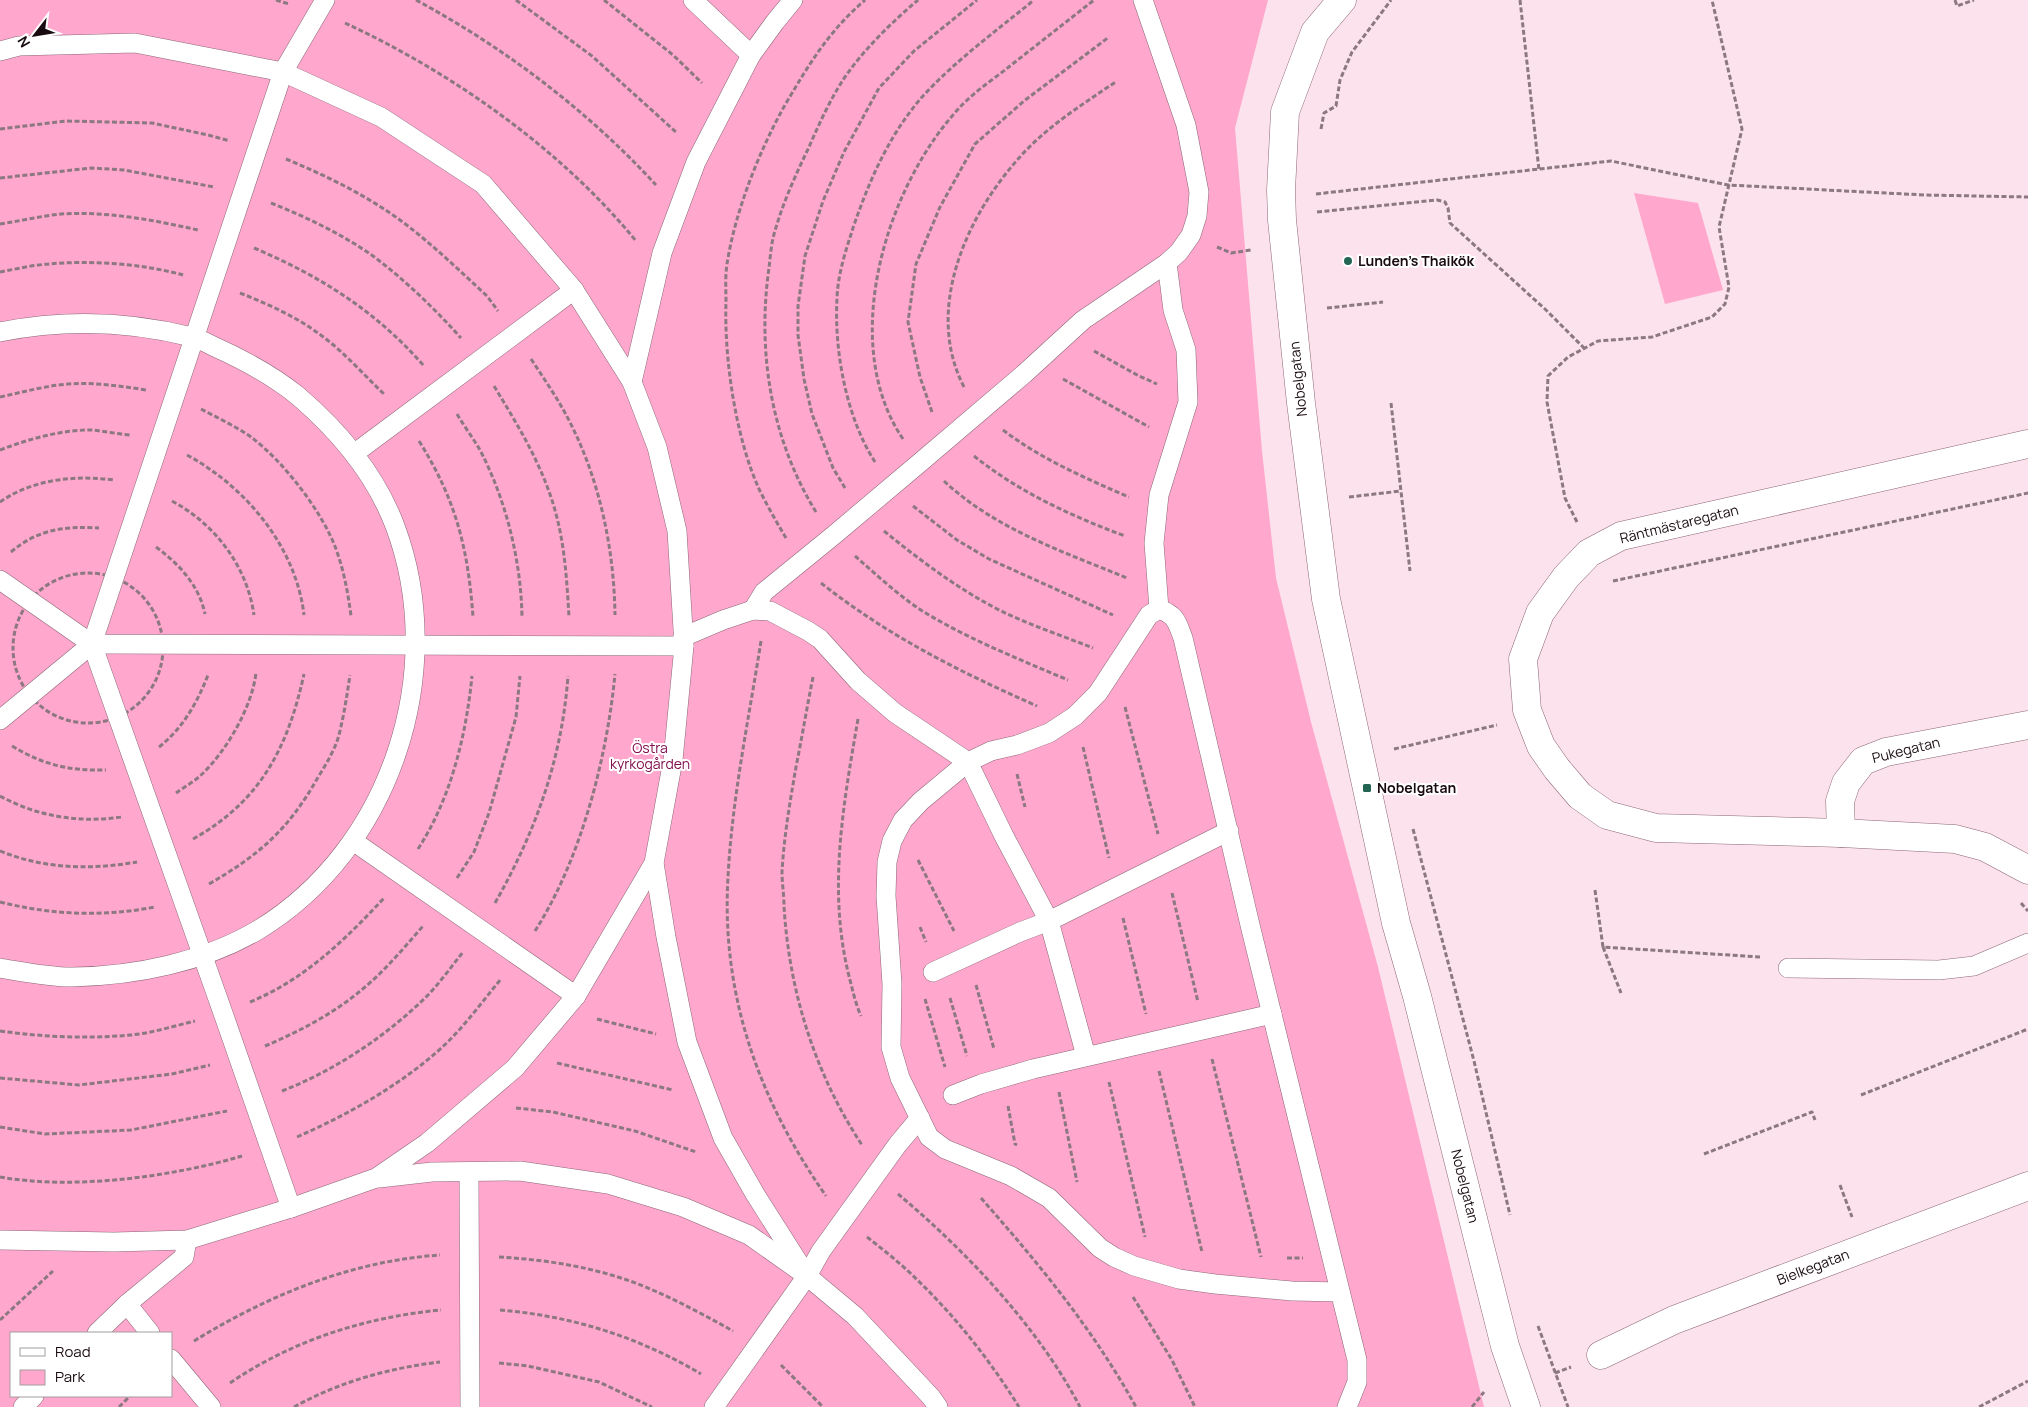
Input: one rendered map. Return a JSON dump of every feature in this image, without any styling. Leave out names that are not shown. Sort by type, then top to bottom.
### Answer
[{"type":"street","name":"Nobelgatan","points":[[1342,0],[1316,32],[1285,112],[1282,190],[1282,220],[1301,403],[1326,599],[1394,914],[1417,996],[1505,1346],[1526,1407]]},
{"type":"street","name":"Räntmästaregatan","points":[[2028,444],[1621,536],[1589,553],[1566,576],[1540,613],[1523,659],[1527,710],[1541,746],[1557,770],[1580,796],[1607,815],[1656,828],[1841,833],[1955,839],[1985,847],[2028,870]]},
{"type":"street","name":"Pukegatan","points":[[1841,833],[1840,801],[1846,783],[1863,761],[1886,752],[2028,725]]},
{"type":"street","name":"Bielkegatan","points":[[1602,1355],[1674,1320],[2028,1186]]},
{"type":"lane","points":[[693,0],[751,55]]},
{"type":"lane","points":[[632,382],[658,268],[700,154],[751,55],[793,0]]},
{"type":"lane","points":[[759,610],[764,592],[923,460],[1083,320],[1167,263],[1179,252],[1191,235],[1198,216],[1200,192],[1186,126],[1143,0]]},
{"type":"lane","points":[[0,720],[92,644],[283,72],[322,6]]},
{"type":"lane","points":[[0,51],[19,46],[135,43],[283,72],[381,117],[483,184],[574,290],[632,382],[657,447],[677,531],[684,642],[673,760],[654,863],[666,937],[687,1042],[723,1138],[807,1276]]},
{"type":"lane","points":[[1167,263],[1173,310],[1186,350],[1188,397],[1159,495],[1154,543],[1158,600],[1098,694],[1070,719],[1049,733],[1017,745],[991,751],[968,762],[921,801],[903,820],[892,841],[886,862],[886,896],[892,984],[891,1047],[900,1078],[929,1138],[945,1149],[1011,1176],[1049,1198],[1100,1248],[1122,1261],[1179,1279],[1206,1283],[1292,1291],[1340,1292]]},
{"type":"lane","points":[[355,453],[574,290]]},
{"type":"lane","points":[[0,332],[61,324],[105,323],[195,338],[244,360],[285,386],[323,419],[355,453],[371,478],[397,533],[410,580],[415,613],[416,645],[409,705],[400,744],[388,779],[374,807],[353,841],[332,866],[285,911],[255,932],[203,955],[156,968],[99,976],[69,977],[0,968]]},
{"type":"lane","points":[[0,580],[92,644],[473,646],[615,645],[684,642],[723,620],[759,610],[770,611],[808,631],[820,640],[858,681],[896,713],[968,762],[1004,836],[1049,921],[1094,1054]]},
{"type":"lane","points":[[1158,600],[1177,621],[1183,638],[1272,1014],[1357,1360],[1357,1382],[1347,1407]]},
{"type":"lane","points":[[92,644],[291,1208]]},
{"type":"lane","points":[[937,970],[1049,921],[1229,831]]},
{"type":"lane","points":[[353,841],[576,996]]},
{"type":"lane","points":[[376,1178],[427,1143],[515,1068],[576,996],[654,863]]},
{"type":"lane","points":[[1788,968],[1939,970],[1974,966],[2028,943]]},
{"type":"lane","points":[[953,1095],[976,1086],[1054,1064],[1272,1014]]},
{"type":"lane","points":[[714,1407],[807,1276],[821,1251],[845,1217],[898,1144],[920,1118]]},
{"type":"lane","points":[[0,1240],[91,1242],[187,1240],[291,1208],[376,1178],[432,1172],[520,1172],[599,1182],[683,1207],[749,1235],[807,1276],[855,1316],[931,1397],[938,1407]]},
{"type":"lane","points":[[469,1172],[470,1407]]},
{"type":"lane","points":[[97,1332],[184,1256],[187,1240]]},
{"type":"lane","points":[[127,1304],[149,1332]]},
{"type":"lane","points":[[172,1360],[211,1407]]},
{"type":"lane","points":[[23,1407],[33,1397]]},
{"type":"path","points":[[276,0],[322,6],[334,18],[373,36],[434,72],[512,123],[577,178],[630,233],[658,268]]},
{"type":"path","points":[[416,0],[510,57],[548,86],[610,139],[678,210]]},
{"type":"path","points":[[516,0],[592,56],[700,154]]},
{"type":"path","points":[[604,0],[672,55],[700,81],[723,108]]},
{"type":"path","points":[[865,0],[828,37],[804,72],[770,133],[752,178],[737,224],[727,265],[726,350],[745,448],[760,490],[807,572],[825,587],[899,639],[945,664],[998,689],[1070,719]]},
{"type":"path","points":[[918,0],[867,49],[843,80],[820,122],[794,179],[773,239],[765,298],[766,350],[771,398],[784,444],[802,489],[824,524],[849,550],[889,585],[928,615],[994,648],[1098,694]]},
{"type":"path","points":[[977,0],[914,51],[879,88],[844,152],[823,201],[805,256],[798,306],[798,335],[804,378],[812,414],[833,468],[853,502],[882,530],[928,566],[1001,611],[1120,659]]},
{"type":"path","points":[[1034,0],[948,70],[921,98],[896,132],[874,172],[842,260],[837,297],[838,349],[848,395],[864,444],[885,478],[916,508],[957,540],[989,559],[1098,610],[1141,626]]},
{"type":"path","points":[[1094,0],[972,97],[944,125],[924,154],[904,193],[885,243],[872,318],[873,352],[882,390],[895,426],[908,445],[960,496],[1002,524],[1158,600]]},
{"type":"path","points":[[1320,132],[1324,113],[1336,106],[1340,80],[1352,52],[1392,0]]},
{"type":"path","points":[[1520,0],[1539,170]]},
{"type":"path","points":[[1579,526],[1565,498],[1547,402],[1548,376],[1568,357],[1598,341],[1652,337],[1712,317],[1725,304],[1729,287],[1719,227],[1742,129],[1712,0]]},
{"type":"path","points":[[1955,0],[1957,6],[1974,0]]},
{"type":"path","points":[[1108,37],[1024,101],[975,144],[940,207],[916,264],[908,322],[920,377],[932,412],[951,435],[991,469],[1033,496],[1088,522],[1130,538],[1154,543]]},
{"type":"path","points":[[1117,81],[1060,120],[1020,156],[997,184],[972,226],[954,270],[948,304],[949,338],[958,374],[973,404],[1024,446],[1076,474],[1157,509]]},
{"type":"path","points":[[0,129],[66,121],[152,123],[208,135],[258,149],[307,168],[342,184],[404,223],[487,296],[561,406],[584,456],[596,490],[608,536],[615,586],[615,671],[612,705],[605,746],[578,839],[560,885],[537,928],[518,956],[467,1021],[438,1051],[402,1078],[350,1112],[270,1147],[234,1158],[142,1178],[48,1181],[0,1177]]},
{"type":"path","points":[[1316,194],[1611,161],[1728,186],[1925,195],[2028,197]]},
{"type":"path","points":[[1316,185],[1318,222]]},
{"type":"path","points":[[1317,212],[1437,200],[1445,202],[1448,208],[1450,223],[1546,310],[1584,348]]},
{"type":"path","points":[[0,224],[60,214],[89,214],[167,223],[211,232],[290,263],[330,285],[365,310],[422,364],[441,389],[479,449],[496,488],[510,530],[520,596],[522,645],[516,717],[489,813],[474,852],[441,903],[393,961],[360,992],[292,1035],[238,1056],[172,1074],[79,1085],[0,1078]]},
{"type":"path","points":[[0,272],[49,264],[110,264],[169,272],[254,298],[290,316],[322,336],[396,406],[446,491],[461,531],[469,570],[473,646],[468,710],[459,754],[437,814],[420,845],[389,892],[359,925],[310,968],[262,997],[223,1013],[132,1035],[72,1038],[0,1031]]},
{"type":"path","points":[[1326,305],[1327,308],[1383,302]]},
{"type":"path","points":[[1070,332],[1087,347],[1139,376],[1188,397]]},
{"type":"path","points":[[1038,360],[1059,376],[1136,420],[1176,440]]},
{"type":"path","points":[[0,397],[37,388],[69,384],[112,385],[176,396],[229,423],[251,437],[274,457],[296,481],[336,548],[346,582],[354,645],[338,737],[323,771],[306,799],[286,826],[240,866],[182,897],[159,906],[132,911],[68,914],[38,911],[0,902]]},
{"type":"path","points":[[1391,403],[1410,571]]},
{"type":"path","points":[[0,450],[40,437],[92,430],[140,436],[174,448],[205,465],[230,483],[267,523],[297,582],[304,614],[305,645],[304,672],[296,709],[284,742],[268,771],[251,793],[231,813],[205,833],[145,861],[116,866],[80,868],[56,866],[27,861],[0,851]]},
{"type":"path","points":[[0,502],[35,484],[56,480],[110,480],[145,487],[181,506],[212,530],[236,561],[246,584],[253,608],[258,645],[255,682],[248,702],[228,742],[217,758],[201,775],[185,787],[127,816],[99,820],[72,819],[18,806],[0,796]]},
{"type":"path","points":[[1348,487],[1350,506]]},
{"type":"path","points":[[1349,497],[1401,491]]},
{"type":"path","points":[[1606,586],[1613,581],[2028,493]]},
{"type":"path","points":[[9,554],[35,538],[68,526],[111,528],[130,532],[149,542],[179,565],[193,584],[204,610],[211,660],[208,675],[199,697],[183,725],[157,750],[134,763],[108,770],[83,771],[57,767],[33,759],[10,744]]},
{"type":"path","points":[[1635,533],[1646,574]]},
{"type":"path","points":[[759,610],[728,878],[731,964],[738,1006],[751,1054],[786,1134],[833,1206],[907,1270],[951,1315],[999,1376],[1019,1407]]},
{"type":"path","points":[[858,681],[858,715],[843,805],[838,881],[839,922],[846,965],[862,1020]]},
{"type":"path","points":[[1124,702],[1165,862],[1260,1257]]},
{"type":"path","points":[[1392,749],[1503,724]]},
{"type":"path","points":[[1390,740],[1395,759]]},
{"type":"path","points":[[1082,745],[1202,1253]]},
{"type":"path","points":[[1412,825],[1474,1061],[1511,1218]]},
{"type":"path","points":[[917,868],[918,860]]},
{"type":"path","points":[[1595,890],[1603,947],[1621,993]]},
{"type":"path","points":[[2019,902],[2028,911]]},
{"type":"path","points":[[917,920],[937,970],[976,1086]]},
{"type":"path","points":[[1603,947],[1765,958],[1788,968]]},
{"type":"path","points":[[937,970],[925,980],[924,997],[953,1095]]},
{"type":"path","points":[[564,1012],[687,1042]]},
{"type":"path","points":[[1860,1095],[2028,1029]]},
{"type":"path","points":[[1094,1054],[1145,1238]]},
{"type":"path","points":[[524,1057],[590,1070],[708,1098]]},
{"type":"path","points":[[1054,1064],[1078,1190]]},
{"type":"path","points":[[0,1127],[45,1134],[131,1130],[218,1114],[254,1102]]},
{"type":"path","points":[[473,1104],[553,1112],[635,1131],[742,1170]]},
{"type":"path","points":[[1704,1154],[1812,1112],[1815,1120]]},
{"type":"path","points":[[1840,1185],[1853,1221]]},
{"type":"path","points":[[977,1194],[1068,1302],[1113,1366],[1136,1407]]},
{"type":"path","points":[[0,1320],[39,1283],[91,1242]]},
{"type":"path","points":[[192,1342],[251,1308],[312,1282],[387,1263],[429,1256],[470,1255],[530,1259],[570,1264],[610,1275],[654,1290],[692,1309],[743,1337],[757,1347],[792,1375],[823,1407]]},
{"type":"path","points":[[1122,1261],[1127,1287],[1172,1360],[1195,1407]]},
{"type":"path","points":[[1535,1320],[1568,1407]]},
{"type":"path","points":[[1979,1407],[2028,1380]]},
{"type":"path","points":[[1472,1407],[1483,1392],[1488,1390]]},
{"type":"path","points":[[119,1407],[129,1397]]},
{"type":"green space","name":"Östra kyrkogården","points":[[0,0],[1268,0],[1235,128],[1262,451],[1276,578],[1311,722],[1378,967],[1484,1407],[0,1407]]},
{"type":"green space","points":[[1634,193],[1698,203],[1723,290],[1665,304]]},
{"type":"place","name":"Lunden's Thaikök","points":[[1348,261]]},
{"type":"place","name":"Nobelgatan","points":[[1367,788]]}]
